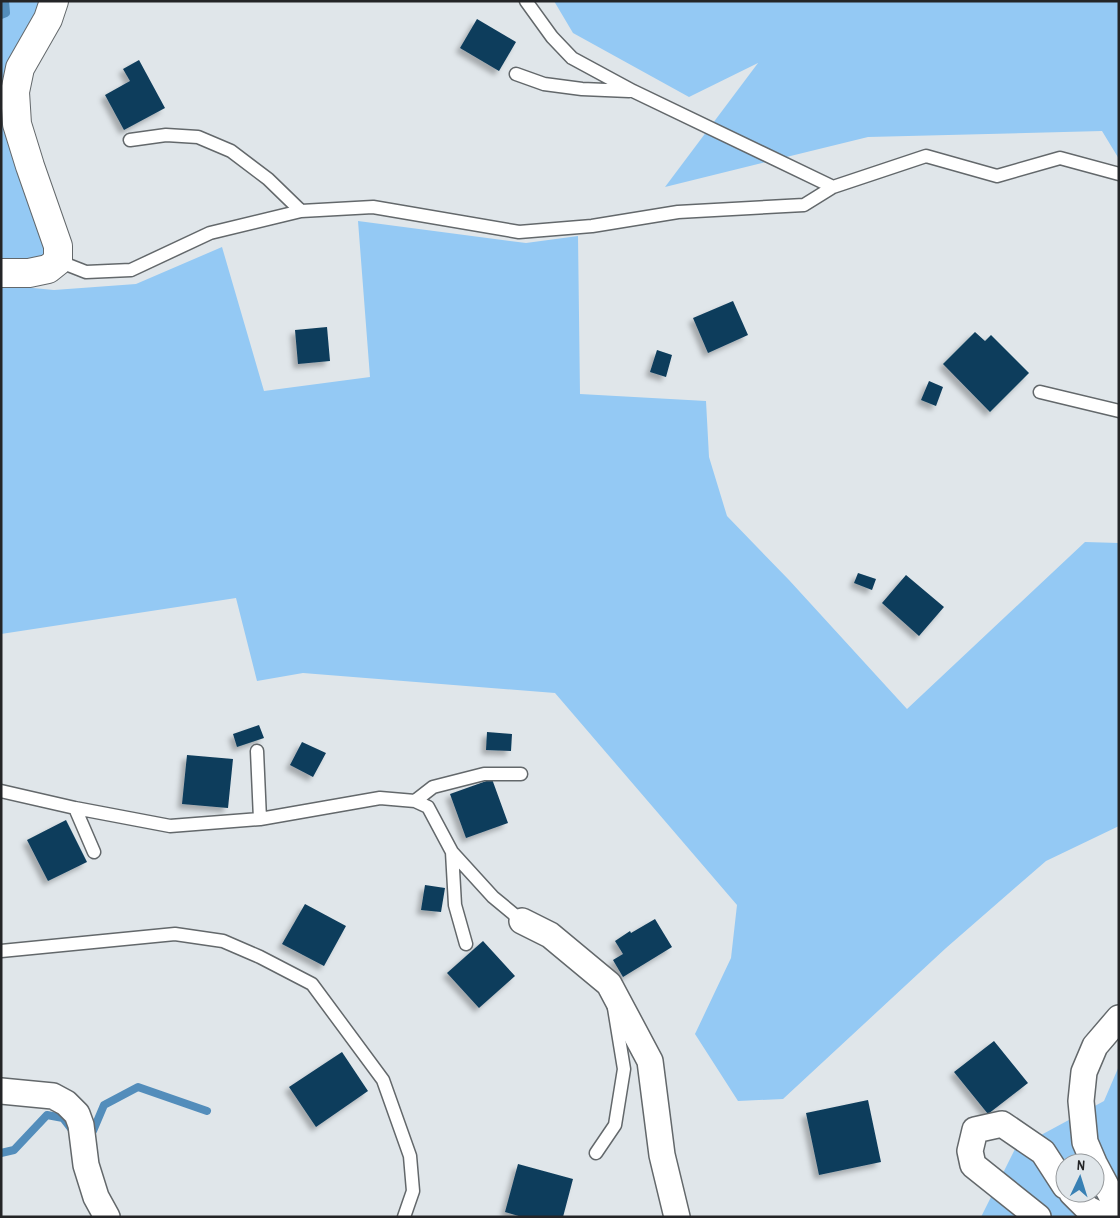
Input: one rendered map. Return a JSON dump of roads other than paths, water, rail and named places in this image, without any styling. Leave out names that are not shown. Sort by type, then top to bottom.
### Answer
[{"type":"street","points":[[1,273],[29,273],[48,269],[58,261],[58,246],[17,124],[16,92],[20,68],[48,19],[54,1]]},
{"type":"street","points":[[522,921],[550,935],[610,984],[650,1061],[662,1155],[677,1217]]},
{"type":"street","points":[[1090,1153],[1085,1142],[1081,1100],[1084,1072],[1095,1046],[1119,1018]]},
{"type":"street","points":[[1,1091],[53,1096],[66,1103],[77,1114],[81,1125],[86,1165],[96,1197],[107,1217]]},
{"type":"street","points":[[1038,1217],[973,1165],[970,1151],[975,1130],[1002,1124],[1043,1152],[1055,1171]]},
{"type":"street","points":[[1105,1183],[1118,1208],[1114,1217]]},
{"type":"street","points":[[1082,1203],[1088,1209],[1104,1217]]},
{"type":"lane","points":[[526,1],[552,37],[572,58],[633,91],[833,187]]},
{"type":"lane","points":[[516,74],[544,84],[582,90],[633,91]]},
{"type":"lane","points":[[130,140],[166,135],[198,137],[231,151],[268,179],[301,211]]},
{"type":"lane","points":[[58,261],[86,272],[131,270],[210,233],[301,211],[372,207],[520,232],[592,226],[678,212],[804,205],[833,187],[926,156],[997,176],[1060,158],[1119,174]]},
{"type":"lane","points":[[1040,392],[1119,411]]},
{"type":"lane","points":[[257,750],[260,819]]},
{"type":"lane","points":[[415,801],[433,787],[484,774],[521,774]]},
{"type":"lane","points":[[1,792],[170,826],[260,819],[380,798],[415,801],[428,807],[452,852],[492,897],[522,921]]},
{"type":"lane","points":[[76,808],[94,852]]},
{"type":"lane","points":[[452,852],[455,905],[466,944]]},
{"type":"lane","points":[[1,951],[175,934],[223,940],[312,984],[383,1080],[410,1156],[414,1191],[404,1217]]},
{"type":"lane","points":[[596,1153],[615,1125],[624,1069],[610,984]]},
{"type":"waterway","points":[[1,15],[6,13],[5,1]]},
{"type":"waterway","points":[[87,1131],[93,1131],[104,1105],[138,1087],[207,1111]]},
{"type":"waterway","points":[[1,1153],[14,1150],[47,1115],[63,1118],[73,1131]]}]
